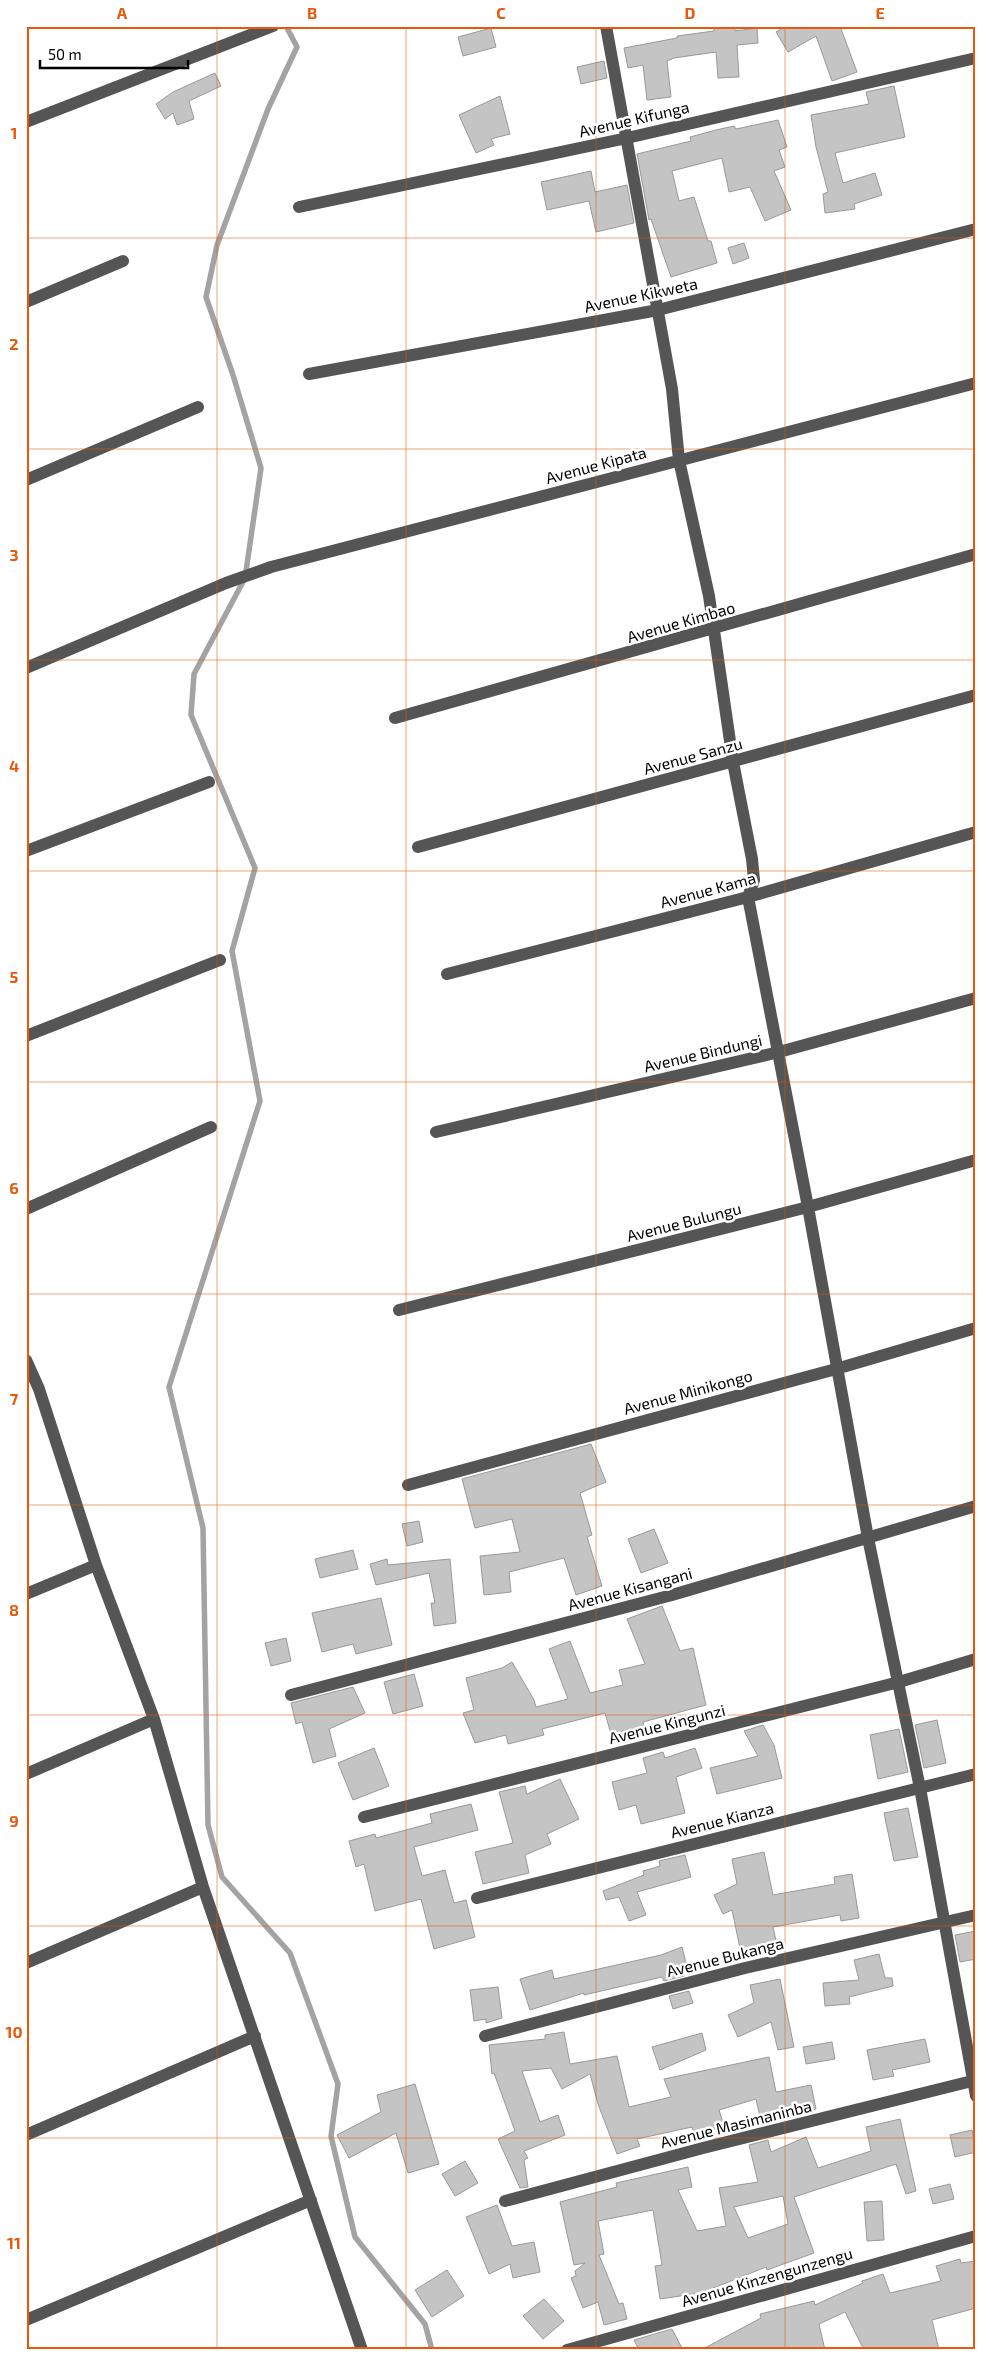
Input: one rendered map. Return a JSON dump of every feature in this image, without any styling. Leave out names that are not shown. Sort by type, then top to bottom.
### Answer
[{"type":"street","points":[[26,122],[273,26]]},
{"type":"street","points":[[606,26],[672,389],[679,460],[709,596],[733,762],[752,859],[754,880],[748,897],[779,1052],[868,1538],[920,1788],[943,1922],[975,2080],[976,2096]]},
{"type":"street","name":"Avenue Kifunga","points":[[299,208],[627,138],[976,58]]},
{"type":"street","name":"Avenue Kikweta","points":[[309,374],[658,310],[976,229]]},
{"type":"street","points":[[26,302],[124,261]]},
{"type":"street","name":"Avenue Kipata","points":[[26,668],[226,583],[272,567],[976,384]]},
{"type":"street","points":[[26,480],[198,407]]},
{"type":"street","name":"Avenue Kimbao","points":[[395,718],[713,630],[976,554]]},
{"type":"street","name":"Avenue Sanzu","points":[[418,846],[976,695]]},
{"type":"street","points":[[26,851],[209,782]]},
{"type":"street","name":"Avenue Kama","points":[[447,974],[748,897],[976,832]]},
{"type":"street","points":[[26,1036],[220,960]]},
{"type":"street","name":"Avenue Bindungi","points":[[436,1132],[779,1052],[976,998]]},
{"type":"street","points":[[26,1209],[212,1127]]},
{"type":"street","name":"Avenue Bulungu","points":[[399,1310],[808,1207],[976,1160]]},
{"type":"street","name":"Avenue Minikongo","points":[[408,1485],[836,1369],[976,1328]]},
{"type":"street","points":[[26,1360],[39,1389],[96,1565],[154,1719],[203,1887],[362,2350]]},
{"type":"street","points":[[26,1394],[39,1389]]},
{"type":"street","name":"Avenue Kisangani","points":[[291,1695],[663,1597],[976,1506]]},
{"type":"street","points":[[26,1594],[96,1565]]},
{"type":"street","name":"Avenue Kingunzi","points":[[364,1817],[899,1682],[976,1659]]},
{"type":"street","points":[[26,1774],[154,1719]]},
{"type":"street","name":"Avenue Kianza","points":[[477,1898],[976,1774]]},
{"type":"street","points":[[26,1963],[203,1887]]},
{"type":"street","name":"Avenue Bukanga","points":[[484,2036],[745,1968],[976,1915]]},
{"type":"street","points":[[26,2136],[255,2036]]},
{"type":"street","name":"Avenue Masimaninba","points":[[505,2201],[703,2148],[975,2080]]},
{"type":"street","points":[[26,2320],[311,2200]]},
{"type":"street","name":"Avenue Kinzengunzengu","points":[[567,2350],[976,2236]]},
{"type":"building","points":[[735,26],[735,31],[757,28],[758,43],[737,45],[739,77],[718,78],[716,52],[674,58],[667,61],[671,97],[647,100],[643,65],[628,68],[624,48],[677,38],[677,36],[714,31],[714,28]]},
{"type":"building","points":[[786,26],[840,26],[857,72],[832,81],[816,36],[788,52],[776,32]]},
{"type":"building","points":[[491,28],[496,47],[463,56],[458,37]]},
{"type":"building","points":[[604,61],[607,78],[581,84],[577,67]]},
{"type":"building","points":[[215,73],[221,86],[189,101],[194,119],[177,125],[173,113],[165,119],[156,104],[173,92]]},
{"type":"building","points":[[894,86],[905,137],[835,153],[843,183],[875,173],[882,195],[854,204],[855,209],[825,213],[823,194],[828,192],[816,147],[811,115],[869,104],[866,92]]},
{"type":"building","points":[[500,96],[510,134],[491,139],[494,145],[476,153],[459,115]]},
{"type":"building","points":[[778,120],[787,147],[779,150],[785,167],[774,171],[791,210],[765,221],[750,187],[729,192],[722,158],[672,171],[679,201],[694,197],[708,241],[711,241],[717,263],[671,277],[651,219],[649,220],[637,154],[691,141],[690,137],[716,130],[734,126],[736,129]]},
{"type":"building","points":[[591,171],[595,192],[627,185],[634,223],[596,232],[589,201],[547,210],[541,182]]},
{"type":"building","points":[[744,243],[749,258],[733,264],[728,248]]},
{"type":"building","points":[[591,1444],[606,1482],[580,1493],[592,1535],[587,1537],[602,1586],[576,1595],[564,1558],[509,1572],[511,1592],[484,1595],[480,1556],[520,1552],[512,1519],[475,1528],[462,1479]]},
{"type":"building","points":[[419,1521],[423,1542],[407,1546],[402,1524]]},
{"type":"building","points":[[654,1529],[668,1563],[641,1573],[628,1539]]},
{"type":"building","points":[[353,1550],[358,1569],[320,1578],[315,1559]]},
{"type":"building","points":[[387,1559],[388,1565],[450,1559],[456,1623],[434,1626],[431,1603],[435,1603],[429,1573],[376,1585],[370,1564]]},
{"type":"building","points":[[381,1598],[392,1645],[356,1654],[353,1644],[322,1652],[312,1613]]},
{"type":"building","points":[[662,1606],[680,1651],[693,1648],[706,1705],[643,1722],[644,1726],[611,1734],[605,1713],[542,1729],[544,1735],[508,1744],[506,1735],[475,1743],[463,1713],[474,1710],[466,1678],[502,1668],[512,1662],[534,1700],[536,1707],[568,1699],[549,1649],[570,1641],[590,1693],[623,1685],[619,1670],[645,1664],[627,1619]]},
{"type":"building","points":[[286,1638],[291,1661],[271,1666],[265,1643]]},
{"type":"building","points":[[414,1674],[423,1706],[393,1714],[384,1682]]},
{"type":"building","points":[[353,1687],[365,1713],[329,1729],[336,1756],[313,1763],[302,1722],[296,1724],[291,1703]]},
{"type":"building","points":[[937,1720],[946,1763],[924,1768],[915,1725]]},
{"type":"building","points":[[763,1725],[774,1745],[782,1778],[717,1794],[710,1768],[758,1756],[744,1731]]},
{"type":"building","points":[[899,1729],[908,1772],[878,1779],[870,1735]]},
{"type":"building","points":[[374,1748],[389,1786],[353,1800],[338,1763]]},
{"type":"building","points":[[695,1748],[702,1768],[676,1777],[685,1813],[641,1824],[636,1805],[619,1810],[612,1782],[647,1773],[643,1758],[663,1752],[665,1758]]},
{"type":"building","points":[[560,1779],[579,1819],[547,1834],[551,1844],[525,1855],[529,1873],[483,1884],[475,1852],[513,1843],[499,1792],[525,1786],[527,1794]]},
{"type":"building","points":[[471,1804],[478,1830],[414,1847],[422,1876],[445,1870],[454,1903],[466,1900],[475,1937],[434,1949],[421,1899],[375,1911],[364,1864],[356,1867],[349,1841],[375,1834],[376,1838],[432,1823],[430,1814]]},
{"type":"building","points":[[908,1808],[918,1857],[894,1861],[884,1813]]},
{"type":"building","points":[[764,1852],[773,1895],[835,1884],[834,1877],[852,1874],[859,1918],[841,1921],[840,1915],[773,1927],[777,1945],[741,1953],[732,1910],[723,1914],[714,1895],[737,1884],[732,1859]]},
{"type":"building","points":[[685,1855],[691,1877],[637,1892],[646,1915],[629,1921],[619,1897],[606,1900],[603,1891],[644,1875],[643,1871],[660,1866],[659,1861]]},
{"type":"building","points":[[976,1931],[976,1959],[960,1962],[955,1935]]},
{"type":"building","points":[[682,1947],[688,1971],[683,1973],[684,1976],[664,1981],[662,1977],[584,1995],[584,1993],[530,2010],[520,1979],[552,1970],[554,1979],[661,1955]]},
{"type":"building","points":[[879,1954],[885,1978],[892,1978],[893,1986],[849,1997],[850,2004],[825,2006],[823,1983],[859,1980],[854,1960]]},
{"type":"building","points":[[780,1979],[794,2047],[778,2050],[771,2022],[738,2037],[728,2015],[754,2003],[750,1985]]},
{"type":"building","points":[[498,1987],[502,2018],[486,2023],[486,2019],[474,2021],[470,1990]]},
{"type":"building","points":[[689,1991],[693,2003],[673,2009],[669,1996]]},
{"type":"building","points":[[564,2032],[570,2064],[617,2056],[629,2107],[671,2097],[664,2079],[769,2057],[776,2092],[811,2085],[816,2109],[761,2121],[756,2099],[719,2110],[724,2126],[695,2135],[692,2127],[637,2139],[640,2146],[617,2154],[598,2104],[590,2074],[562,2089],[551,2068],[522,2071],[540,2122],[558,2115],[565,2135],[524,2151],[528,2158],[524,2160],[528,2187],[520,2188],[498,2139],[515,2131],[494,2073],[492,2074],[489,2045],[545,2039],[545,2035]]},
{"type":"building","points":[[702,2033],[706,2050],[660,2070],[652,2047]]},
{"type":"building","points":[[925,2039],[930,2062],[892,2070],[894,2076],[873,2080],[867,2050]]},
{"type":"building","points":[[832,2042],[835,2059],[806,2064],[803,2047]]},
{"type":"building","points":[[415,2084],[439,2164],[408,2173],[396,2133],[349,2158],[337,2135],[381,2112],[377,2095]]},
{"type":"building","points":[[900,2119],[916,2191],[906,2194],[896,2164],[794,2197],[814,2253],[767,2270],[766,2267],[701,2293],[660,2299],[655,2266],[662,2265],[653,2210],[598,2221],[604,2254],[599,2255],[619,2304],[623,2303],[627,2319],[604,2325],[598,2302],[583,2308],[571,2278],[576,2276],[575,2271],[585,2263],[574,2265],[560,2202],[617,2187],[616,2183],[688,2167],[692,2187],[678,2190],[697,2231],[726,2226],[719,2188],[758,2182],[749,2145],[768,2140],[771,2152],[806,2137],[818,2168],[871,2151],[866,2127]],"holes":[[[783,2196],[788,2224],[748,2238],[734,2207]]]},
{"type":"building","points":[[972,2130],[976,2152],[955,2157],[950,2135]]},
{"type":"building","points":[[465,2161],[478,2183],[455,2196],[442,2174]]},
{"type":"building","points":[[950,2184],[954,2199],[933,2204],[929,2189]]},
{"type":"building","points":[[882,2201],[884,2240],[867,2241],[864,2202]]},
{"type":"building","points":[[497,2205],[512,2246],[534,2242],[540,2272],[513,2278],[510,2264],[489,2274],[466,2217]]},
{"type":"building","points":[[960,2259],[961,2263],[976,2261],[976,2308],[932,2320],[939,2350],[864,2350],[845,2312],[819,2324],[825,2350],[701,2350],[761,2318],[760,2314],[814,2301],[815,2305],[863,2283],[862,2281],[883,2274],[890,2293],[941,2281],[936,2266]]},
{"type":"building","points":[[447,2270],[464,2296],[432,2317],[415,2290]]},
{"type":"building","points":[[544,2299],[564,2321],[543,2339],[523,2316]]},
{"type":"building","points":[[672,2329],[683,2350],[639,2350],[634,2340]]},
{"type":"waterway","points":[[286,26],[297,47],[268,109],[217,245],[206,297],[233,375],[261,468],[245,578],[194,674],[191,715],[255,868],[232,951],[260,1101],[169,1387],[203,1528],[208,1825],[222,1877],[290,1953],[338,2084],[331,2136],[355,2237],[425,2324],[432,2350]]}]
